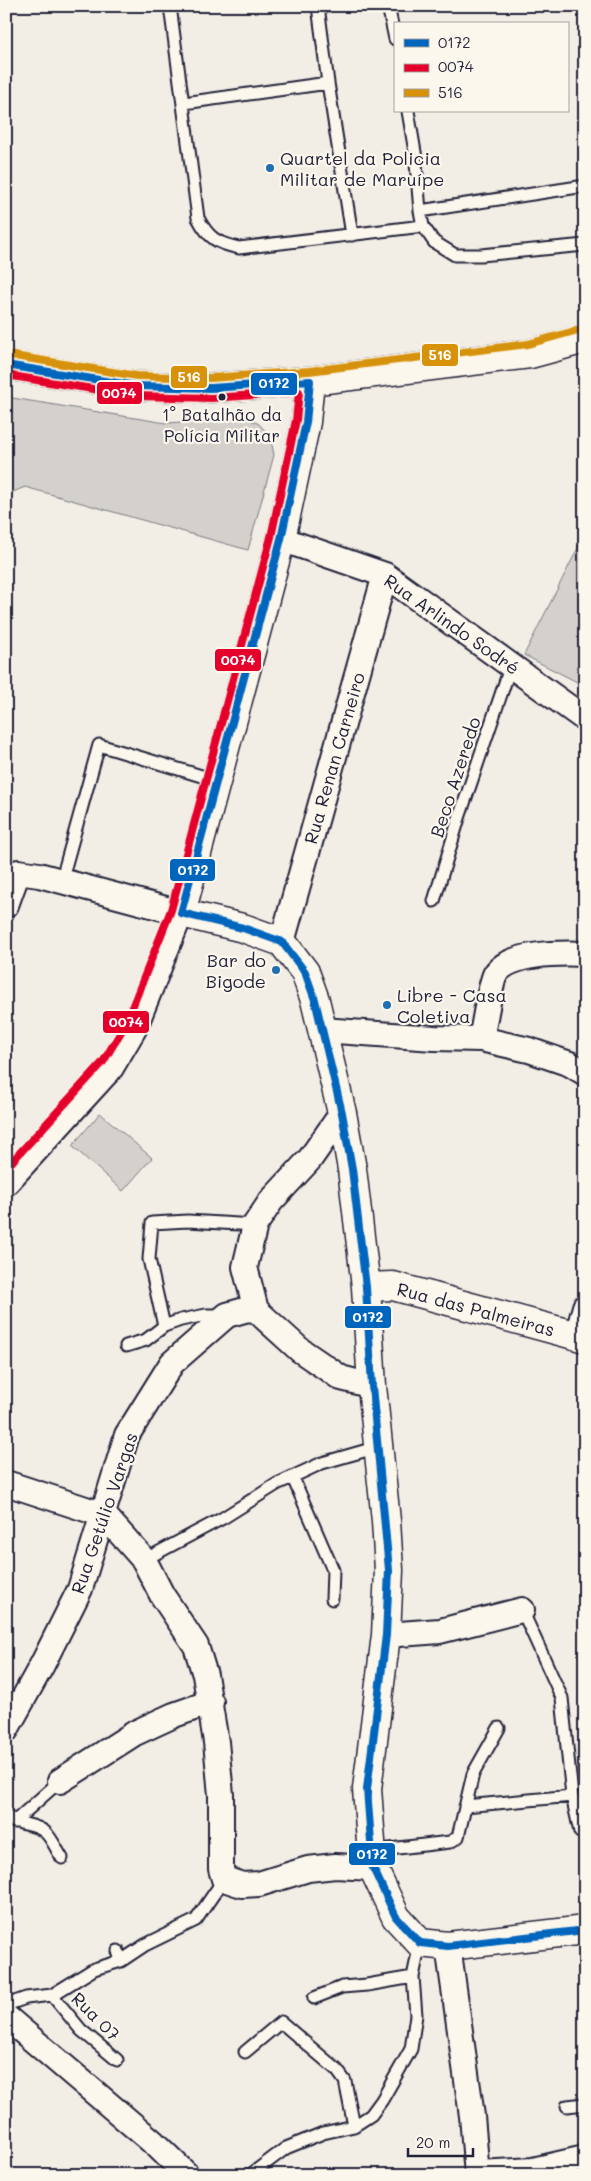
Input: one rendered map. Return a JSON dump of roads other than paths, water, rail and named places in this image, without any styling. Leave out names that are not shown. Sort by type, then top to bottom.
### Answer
[{"type":"street","points":[[6,365],[136,386],[211,388],[310,381],[530,354],[585,339]]},
{"type":"street","points":[[6,1184],[111,1068],[134,1029],[181,913],[218,781],[281,539],[306,422],[310,381]]},
{"type":"street","name":"Rua Arlindo Sodré","points":[[281,539],[385,575],[511,665],[583,712]]},
{"type":"street","name":"Rua Renan Carneiro","points":[[282,942],[385,575]]},
{"type":"street","points":[[6,905],[12,872],[39,875],[243,928],[282,942],[305,972],[316,1000],[342,1113],[352,1169],[366,1287],[372,1386],[388,1551],[386,1635],[367,1789],[373,1860],[396,1917],[420,1942],[448,1946],[585,1930]]},
{"type":"street","points":[[481,1039],[495,976],[508,962],[554,953],[585,954]]},
{"type":"street","points":[[322,1030],[434,1038],[481,1039],[530,1050],[570,1064],[585,1073]]},
{"type":"street","points":[[342,1113],[310,1159],[271,1201],[255,1225],[245,1267],[256,1310],[300,1350],[341,1378],[372,1386]]},
{"type":"street","name":"Rua das Palmeiras","points":[[366,1287],[393,1286],[581,1337]]},
{"type":"street","points":[[581,1337],[585,1307]]},
{"type":"street","name":"Rua Getúlio Vargas","points":[[6,1730],[38,1673],[80,1589],[127,1435],[172,1363],[227,1315],[248,1309],[256,1310]]},
{"type":"street","points":[[6,1483],[104,1515],[144,1560],[162,1595],[196,1646],[211,1702],[221,1796],[220,1843],[221,1869],[224,1879],[242,1885],[259,1884],[308,1870],[373,1860]]},
{"type":"street","points":[[386,1635],[440,1631],[522,1610]]},
{"type":"street","points":[[60,1781],[135,1733],[174,1714],[211,1702]]},
{"type":"street","points":[[448,1946],[472,2116],[477,2174],[533,2170],[585,2158]]},
{"type":"street","points":[[6,2017],[154,2143],[187,2175]]},
{"type":"lane","points":[[170,6],[198,218],[206,234],[221,244],[239,248],[423,226]]},
{"type":"lane","points":[[318,6],[352,235]]},
{"type":"lane","points":[[388,6],[394,34]]},
{"type":"lane","points":[[184,103],[328,83]]},
{"type":"lane","points":[[408,112],[415,152],[420,211],[423,226],[434,242],[455,255],[481,255],[585,246]]},
{"type":"lane","points":[[420,211],[585,186]]},
{"type":"lane","name":"Beco Azeredo","points":[[434,901],[459,818],[511,665]]},
{"type":"lane","points":[[61,882],[99,745],[218,781]]},
{"type":"lane","points":[[164,1326],[149,1259],[152,1223],[188,1221],[255,1225]]},
{"type":"lane","points":[[126,1346],[146,1340],[164,1326],[181,1320],[206,1315],[227,1315]]},
{"type":"lane","points":[[144,1560],[223,1518],[277,1484],[322,1463],[378,1447]]},
{"type":"lane","points":[[293,1478],[333,1570],[332,1599]]},
{"type":"lane","points":[[522,1610],[562,1698],[572,1796],[580,1832],[585,1831]]},
{"type":"lane","points":[[373,1860],[450,1842],[458,1837],[473,1774],[499,1728]]},
{"type":"lane","points":[[10,1819],[60,1781]]},
{"type":"lane","points":[[465,1806],[572,1796]]},
{"type":"lane","points":[[10,1819],[47,1833],[62,1858]]},
{"type":"lane","name":"Rua 07","points":[[6,2005],[26,1998],[52,1995],[94,1969],[196,1920],[224,1879]]},
{"type":"lane","points":[[250,2175],[286,2148],[323,2133],[354,2126],[371,2115],[382,2100],[411,2049],[416,2015],[413,1977],[420,1942]]},
{"type":"lane","points":[[314,1998],[342,1987],[367,1985],[413,1977]]},
{"type":"lane","name":"Rua 07","points":[[52,1995],[80,2030],[117,2060]]},
{"type":"lane","points":[[245,2052],[280,2022],[337,2070],[345,2081],[354,2126]]},
{"type":"lane","points":[[567,2106],[585,2104]]},
{"type":"place","name":"Quartel da Policia Militar de Maruípe","points":[[270,168]]},
{"type":"place","name":"1° Batalhão da Polícia Militar","points":[[222,397]]},
{"type":"place","name":"Bar do Bigode","points":[[276,970]]},
{"type":"place","name":"Libre - Casa Coletiva","points":[[387,1005]]}]
